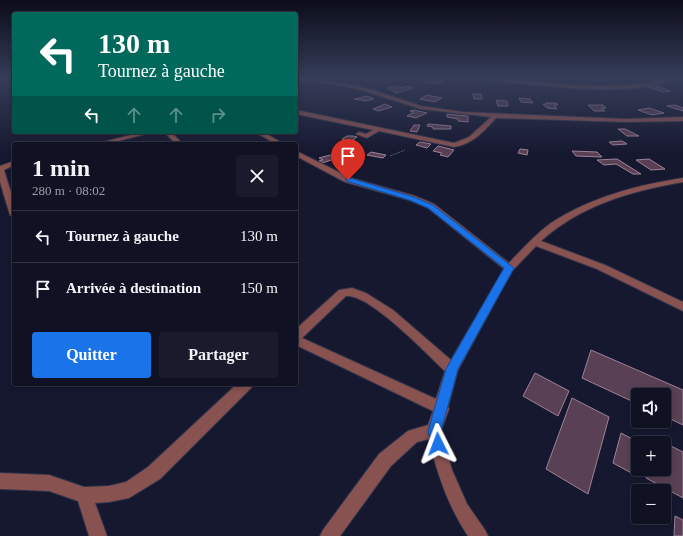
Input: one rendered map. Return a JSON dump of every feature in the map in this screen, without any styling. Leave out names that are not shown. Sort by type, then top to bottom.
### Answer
[{"type":"street","points":[[408,103],[427,109],[495,116],[636,121],[683,119]]},
{"type":"street","points":[[298,112],[448,145],[459,145],[470,139],[495,116]]},
{"type":"street","points":[[359,134],[366,136],[377,130]]},
{"type":"street","points":[[107,142],[142,134]]},
{"type":"street","points":[[169,134],[178,142]]},
{"type":"street","points":[[262,134],[277,142]]},
{"type":"street","points":[[298,154],[342,178],[412,198],[431,206],[509,268]]},
{"type":"street","points":[[12,164],[0,170],[12,209]]},
{"type":"street","points":[[479,536],[461,510],[444,471],[434,431],[442,409],[452,369],[509,268],[553,226],[572,214],[600,201],[636,189],[683,180]]},
{"type":"street","points":[[535,242],[601,267],[683,307]]},
{"type":"street","points":[[298,334],[343,293],[352,292],[366,298],[388,313],[452,369]]},
{"type":"street","points":[[298,341],[442,409]]},
{"type":"street","points":[[0,482],[50,483],[84,495],[109,494],[129,490],[154,473],[244,386]]},
{"type":"street","points":[[329,536],[385,460],[413,436],[434,431]]},
{"type":"street","points":[[84,495],[98,536]]},
{"type":"path","points":[[390,156],[405,150]]},
{"type":"building","points":[[497,103],[507,103],[508,106],[498,106]]},
{"type":"building","points":[[546,103],[556,103],[558,105],[554,105],[557,109],[547,108],[543,104],[547,104]]},
{"type":"building","points":[[385,104],[392,107],[378,111],[373,109]]},
{"type":"building","points":[[588,105],[603,105],[606,108],[601,108],[605,111],[594,111]]},
{"type":"building","points":[[675,105],[683,108],[683,111],[667,106]]},
{"type":"building","points":[[649,108],[664,113],[652,115],[638,110]]},
{"type":"building","points":[[414,110],[427,113],[416,118],[407,116],[414,112],[410,111]]},
{"type":"building","points":[[447,114],[468,116],[468,122],[458,121],[458,119],[447,117]]},
{"type":"building","points":[[428,124],[451,126],[451,129],[433,129],[433,127],[427,126]]},
{"type":"building","points":[[414,125],[420,125],[417,132],[410,131]]},
{"type":"building","points":[[618,129],[625,129],[639,136],[627,136]]},
{"type":"building","points":[[347,136],[357,137],[350,142],[342,139]]},
{"type":"building","points":[[622,141],[627,144],[613,145],[609,142]]},
{"type":"building","points":[[420,142],[431,144],[427,148],[416,145]]},
{"type":"building","points":[[348,145],[355,147],[353,149],[359,150],[357,152],[343,148]]},
{"type":"building","points":[[438,146],[454,150],[448,157],[440,155],[442,153],[433,151]]},
{"type":"building","points":[[520,149],[528,150],[527,155],[518,153]]},
{"type":"building","points":[[572,151],[597,152],[602,157],[576,156]]},
{"type":"building","points":[[371,152],[386,155],[383,158],[367,155]]},
{"type":"building","points":[[330,155],[338,158],[322,163],[319,161],[323,160],[319,158]]},
{"type":"building","points":[[617,159],[641,174],[633,174],[616,164],[604,165],[597,160]]},
{"type":"building","points":[[649,159],[665,169],[651,170],[636,160]]},
{"type":"building","points":[[591,350],[683,390],[683,425],[671,419],[671,388],[631,388],[631,401],[582,378]]},
{"type":"building","points":[[535,373],[569,391],[558,416],[523,396]]},
{"type":"building","points":[[572,398],[609,417],[588,494],[546,469]]},
{"type":"building","points":[[621,433],[631,438],[631,473],[613,463]]},
{"type":"building","points":[[671,446],[683,452],[683,498],[671,492],[671,484],[657,484],[646,478],[646,476],[671,476]]},
{"type":"building","points":[[675,516],[683,520],[683,536],[674,536]]},
{"type":"route","points":[[348,180],[412,198],[431,206],[509,268],[452,369],[442,409],[434,431],[438,444]]}]
